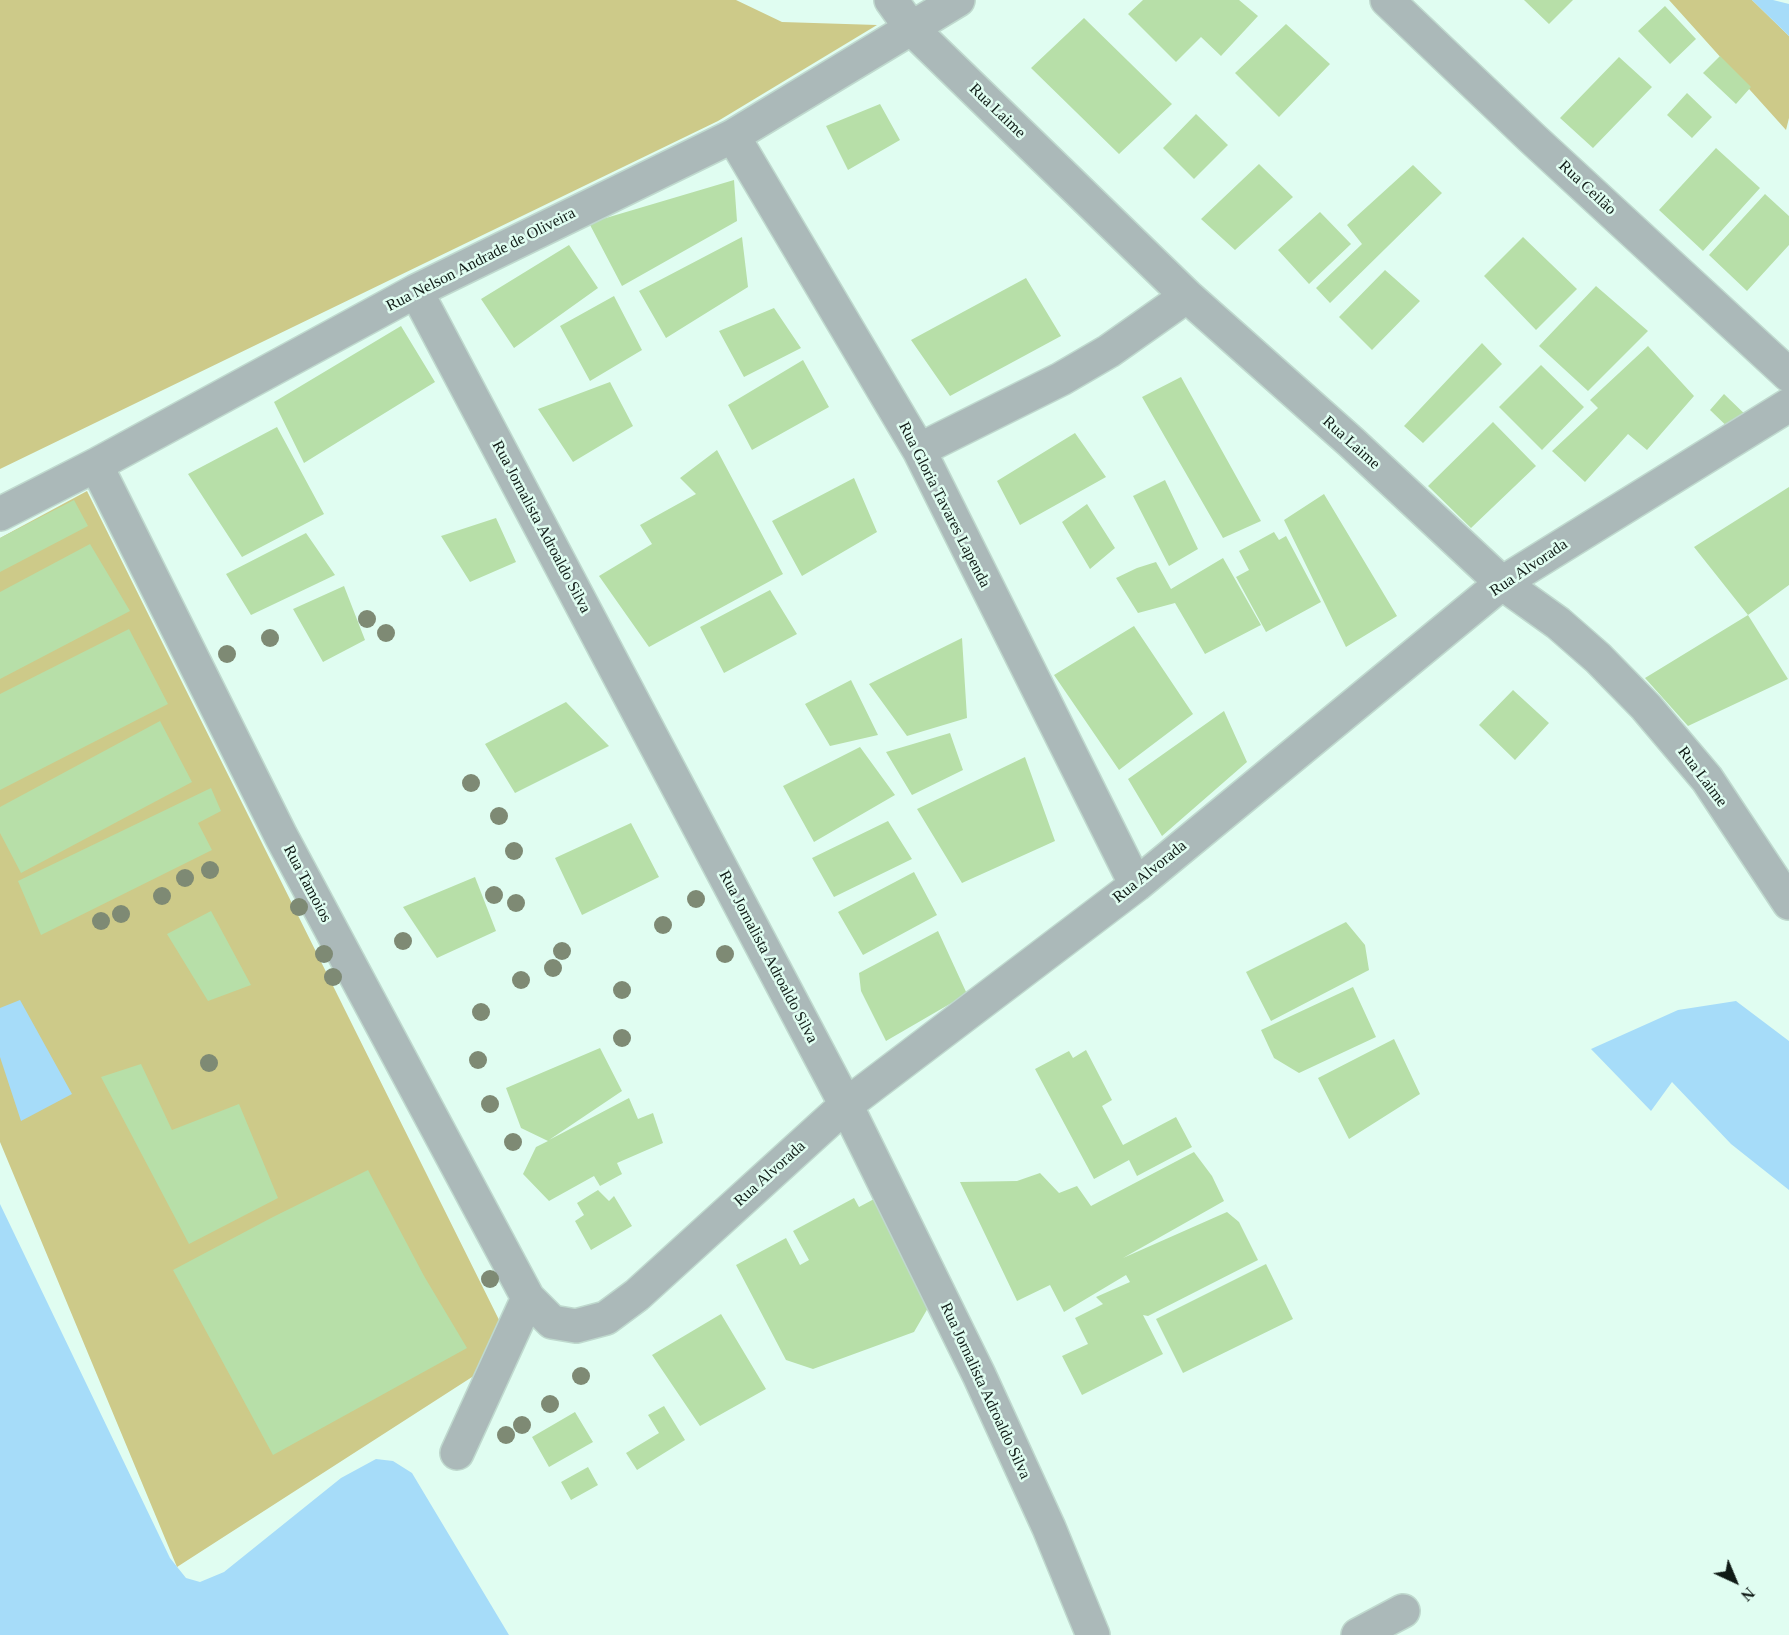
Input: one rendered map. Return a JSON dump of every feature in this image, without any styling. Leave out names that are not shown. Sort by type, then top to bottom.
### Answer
[{"type":"street","name":"Rua Laime","points":[[891,0],[911,28],[1187,296],[1351,442],[1502,583],[1558,623],[1598,658],[1646,707],[1707,779],[1789,903]]},
{"type":"street","name":"Rua Nelson Andrade de Oliveira","points":[[0,514],[96,465],[416,291],[733,136],[958,0]]},
{"type":"street","name":"Rua Ceilão","points":[[1387,0],[1789,375]]},
{"type":"street","name":"Rua Gloria Tavares Lapenda","points":[[733,136],[919,450],[1136,885]]},
{"type":"street","name":"Rua Jornalista Adroaldo Silva","points":[[416,291],[846,1104],[979,1375],[1049,1528],[1093,1635]]},
{"type":"street","points":[[919,450],[1061,379],[1109,351],[1187,296]]},
{"type":"street","name":"Rua Alvorada","points":[[528,1298],[552,1322],[576,1326],[606,1318],[637,1294],[846,1104],[1136,885],[1502,583],[1789,405]]},
{"type":"street","name":"Rua Tamoios","points":[[96,465],[281,836],[528,1298]]},
{"type":"street","points":[[456,1453],[528,1298]]},
{"type":"street","points":[[1358,1635],[1403,1611]]},
{"type":"shaded area","points":[[0,0],[736,0],[782,22],[877,25],[718,121],[0,469]]},
{"type":"shaded area","points":[[1669,0],[1752,0],[1789,36],[1789,118],[1786,130]]},
{"type":"shaded area","points":[[87,491],[514,1350],[177,1567],[0,1142],[0,538]]},
{"type":"water","points":[[1752,0],[1773,0],[1789,4],[1789,36]]},
{"type":"water","points":[[20,1000],[72,1094],[21,1121],[0,1057],[0,1008]]},
{"type":"water","points":[[1736,1001],[1789,1041],[1789,1190],[1731,1144],[1672,1082],[1651,1111],[1591,1049],[1678,1010]]},
{"type":"water","points":[[0,1204],[170,1558],[186,1578],[200,1582],[224,1572],[341,1478],[376,1459],[393,1461],[412,1473],[509,1635],[0,1635]]},
{"type":"building","points":[[1143,0],[1239,0],[1258,16],[1221,56],[1201,37],[1176,62],[1128,14]]},
{"type":"building","points":[[1524,0],[1573,0],[1549,24]]},
{"type":"building","points":[[1665,6],[1696,39],[1670,64],[1638,31]]},
{"type":"building","points":[[1084,18],[1172,104],[1119,154],[1031,68]]},
{"type":"building","points":[[1286,24],[1330,64],[1279,117],[1235,73]]},
{"type":"building","points":[[1720,56],[1751,87],[1736,104],[1703,73]]},
{"type":"building","points":[[1619,57],[1652,87],[1593,148],[1560,118]]},
{"type":"building","points":[[1687,93],[1712,117],[1692,138],[1667,115]]},
{"type":"building","points":[[880,104],[900,140],[848,170],[826,126]]},
{"type":"building","points":[[1196,114],[1228,145],[1194,179],[1163,148]]},
{"type":"building","points":[[1716,148],[1760,188],[1703,251],[1659,210]]},
{"type":"building","points":[[1259,164],[1293,197],[1235,250],[1201,219]]},
{"type":"building","points":[[1413,165],[1442,193],[1330,303],[1316,288],[1362,244],[1347,225]]},
{"type":"building","points":[[734,180],[737,221],[622,286],[589,223]]},
{"type":"building","points":[[1765,194],[1789,216],[1789,245],[1747,291],[1709,255]]},
{"type":"building","points":[[1320,212],[1351,244],[1309,284],[1278,250]]},
{"type":"building","points":[[742,237],[748,287],[666,338],[639,291]]},
{"type":"building","points":[[1523,237],[1577,289],[1536,330],[1484,276]]},
{"type":"building","points":[[569,245],[598,288],[514,348],[481,299]]},
{"type":"building","points":[[1385,270],[1420,301],[1372,350],[1339,317]]},
{"type":"building","points":[[1026,278],[1061,336],[950,396],[911,340]]},
{"type":"building","points":[[1596,286],[1648,331],[1588,391],[1539,346]]},
{"type":"building","points":[[614,296],[642,350],[590,381],[560,326]]},
{"type":"building","points":[[774,308],[801,348],[744,377],[719,331]]},
{"type":"building","points":[[401,326],[435,382],[304,463],[274,402]]},
{"type":"building","points":[[1482,343],[1502,364],[1423,443],[1404,426]]},
{"type":"building","points":[[1648,346],[1694,396],[1647,450],[1628,434],[1585,482],[1552,451],[1598,408],[1590,400]]},
{"type":"building","points":[[803,360],[829,407],[752,450],[728,405]]},
{"type":"building","points":[[1541,365],[1584,407],[1542,450],[1499,407]]},
{"type":"building","points":[[1181,377],[1261,521],[1223,538],[1142,397]]},
{"type":"building","points":[[610,382],[633,426],[573,462],[538,409]]},
{"type":"building","points":[[1724,394],[1752,421],[1737,436],[1710,410]]},
{"type":"building","points":[[1493,422],[1536,466],[1471,528],[1428,486]]},
{"type":"building","points":[[277,427],[324,514],[242,557],[188,474]]},
{"type":"building","points":[[1075,433],[1106,477],[1020,525],[997,481]]},
{"type":"building","points":[[717,450],[783,574],[649,647],[599,576],[652,544],[640,525],[696,494],[680,478]]},
{"type":"building","points":[[854,478],[877,532],[802,576],[772,521]]},
{"type":"building","points":[[1165,480],[1198,549],[1169,566],[1133,496]]},
{"type":"building","points":[[1789,487],[1789,585],[1748,615],[1694,547]]},
{"type":"building","points":[[1324,494],[1397,616],[1346,647],[1284,520]]},
{"type":"building","points":[[74,500],[88,526],[0,572],[0,538]]},
{"type":"building","points":[[1087,504],[1115,548],[1090,569],[1062,522]]},
{"type":"building","points":[[496,518],[516,562],[470,582],[441,536]]},
{"type":"building","points":[[1274,532],[1279,540],[1286,536],[1321,602],[1266,632],[1236,577],[1249,570],[1239,551]]},
{"type":"building","points":[[306,533],[335,575],[251,615],[226,574]]},
{"type":"building","points":[[90,544],[130,611],[0,679],[0,592]]},
{"type":"building","points":[[1223,558],[1261,625],[1205,654],[1175,603],[1138,613],[1116,578],[1156,562],[1171,589]]},
{"type":"building","points":[[344,586],[365,640],[323,662],[293,609]]},
{"type":"building","points":[[770,590],[797,634],[724,673],[700,627]]},
{"type":"building","points":[[1748,615],[1788,679],[1688,726],[1645,678]]},
{"type":"building","points":[[1134,626],[1193,714],[1119,770],[1054,675]]},
{"type":"building","points":[[129,629],[168,704],[0,790],[0,694]]},
{"type":"building","points":[[962,638],[967,718],[907,736],[869,684]]},
{"type":"building","points":[[851,680],[878,735],[830,746],[805,704]]},
{"type":"building","points":[[1513,690],[1549,723],[1515,760],[1479,725]]},
{"type":"building","points":[[566,702],[609,746],[515,793],[485,744]]},
{"type":"building","points":[[1224,711],[1247,762],[1162,836],[1128,779]]},
{"type":"building","points":[[160,721],[192,782],[21,873],[0,833],[0,807]]},
{"type":"building","points":[[950,733],[963,770],[912,795],[886,752]]},
{"type":"building","points":[[860,747],[895,795],[814,842],[783,786]]},
{"type":"building","points":[[1025,757],[1055,841],[962,883],[917,809]]},
{"type":"building","points":[[211,788],[221,811],[198,823],[212,850],[41,935],[18,881]]},
{"type":"building","points":[[888,821],[912,859],[834,897],[812,858]]},
{"type":"building","points":[[631,823],[659,877],[582,915],[555,858]]},
{"type":"building","points":[[914,872],[937,915],[863,955],[838,912]]},
{"type":"building","points":[[475,877],[496,931],[437,958],[403,907]]},
{"type":"building","points":[[211,911],[251,985],[208,1001],[167,934]]},
{"type":"building","points":[[1346,922],[1365,945],[1369,970],[1271,1021],[1246,972]]},
{"type":"building","points":[[938,931],[967,994],[886,1041],[861,991],[859,973]]},
{"type":"building","points":[[1353,987],[1376,1037],[1299,1073],[1274,1058],[1261,1030]]},
{"type":"building","points":[[1394,1039],[1420,1094],[1349,1139],[1318,1078]]},
{"type":"building","points":[[600,1048],[622,1091],[549,1140],[629,1098],[638,1119],[653,1113],[663,1143],[617,1163],[622,1174],[600,1186],[594,1176],[549,1201],[523,1174],[536,1147],[548,1141],[521,1128],[506,1088]]},
{"type":"building","points":[[1086,1050],[1112,1100],[1102,1106],[1123,1145],[1176,1117],[1192,1147],[1137,1176],[1129,1160],[1094,1179],[1035,1069],[1069,1051],[1073,1058]]},
{"type":"building","points":[[141,1064],[172,1130],[239,1104],[278,1198],[189,1244],[101,1077]]},
{"type":"building","points":[[1194,1152],[1212,1176],[1224,1201],[1123,1258],[1227,1212],[1239,1222],[1258,1260],[1148,1316],[1143,1315],[1163,1354],[1082,1395],[1062,1356],[1088,1344],[1075,1318],[1103,1304],[1096,1297],[1130,1282],[1126,1275],[1064,1312],[1050,1285],[1017,1301],[960,1182],[1017,1181],[1040,1173],[1059,1193],[1077,1186],[1091,1206]]},
{"type":"building","points":[[368,1170],[424,1276],[467,1348],[273,1455],[173,1270]]},
{"type":"building","points":[[598,1190],[609,1201],[614,1196],[632,1226],[591,1250],[575,1221],[584,1215],[577,1203]]},
{"type":"building","points":[[854,1198],[859,1207],[876,1198],[932,1301],[914,1332],[813,1369],[786,1360],[736,1265],[786,1238],[800,1265],[809,1260],[793,1231]]},
{"type":"building","points":[[1266,1264],[1293,1319],[1183,1373],[1156,1319]]},
{"type":"building","points":[[721,1314],[766,1389],[700,1426],[652,1355]]},
{"type":"building","points":[[664,1406],[685,1440],[637,1470],[626,1453],[659,1433],[648,1415]]},
{"type":"building","points":[[575,1412],[593,1442],[549,1467],[532,1437]]},
{"type":"building","points":[[588,1467],[598,1485],[571,1500],[561,1482]]}]
